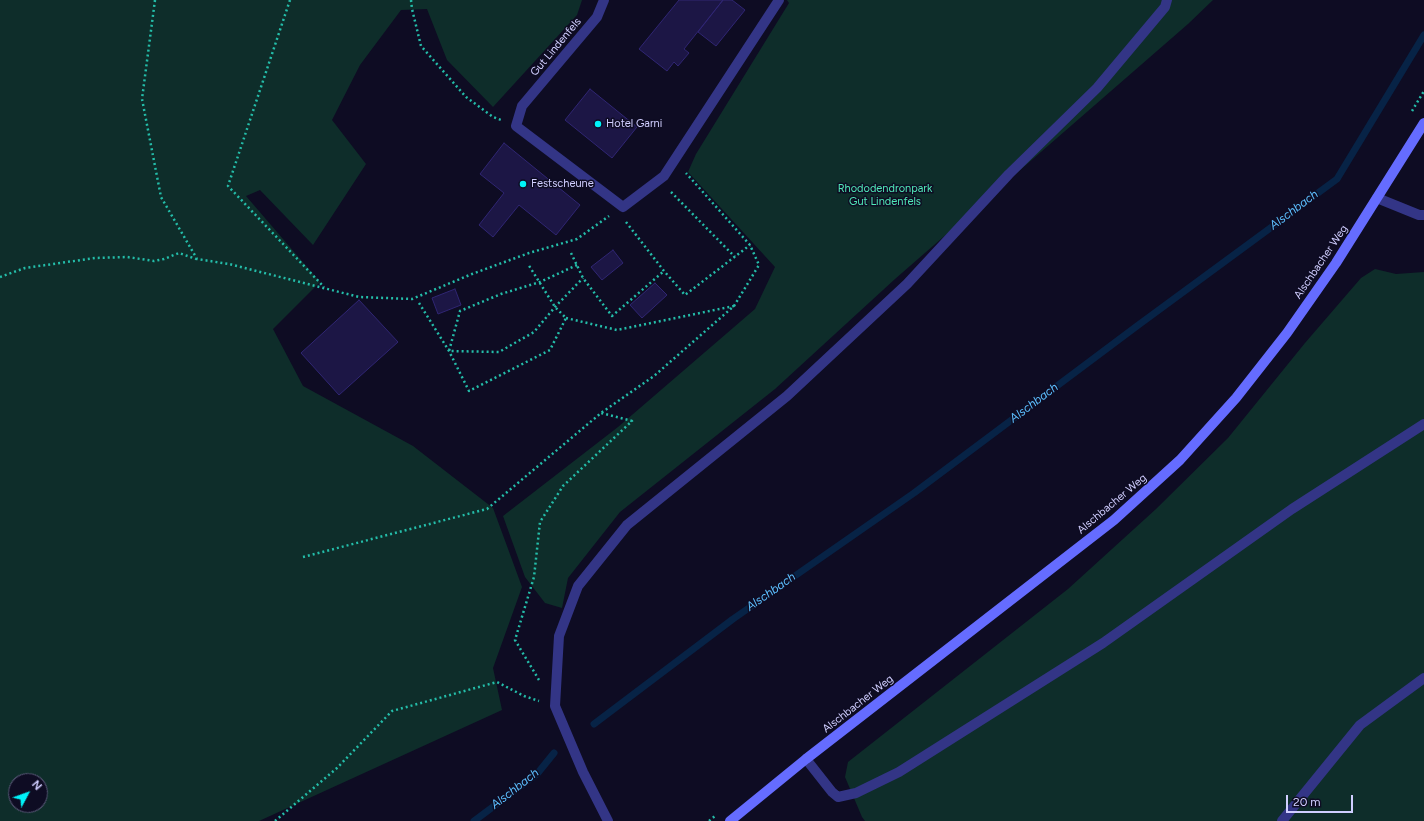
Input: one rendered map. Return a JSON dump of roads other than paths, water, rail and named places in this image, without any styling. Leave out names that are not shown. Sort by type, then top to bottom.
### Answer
[{"type":"street","name":"Alschbacher Weg","points":[[730,821],[806,759],[1114,520],[1180,460],[1236,398],[1287,333],[1336,263],[1424,123]]},
{"type":"lane","name":"Gut Lindenfels","points":[[604,0],[597,17],[522,106],[516,126],[623,207],[664,176],[779,0]]},
{"type":"lane","points":[[608,821],[583,772],[555,706],[560,636],[578,586],[627,525],[787,396],[907,284],[1009,174],[1097,88],[1165,7],[1167,0]]},
{"type":"lane","points":[[1377,198],[1419,215],[1424,215]]},
{"type":"lane","points":[[806,759],[832,792],[838,797],[856,793],[899,772],[1103,643],[1292,509],[1424,424]]},
{"type":"lane","points":[[1282,821],[1360,725],[1424,678]]},
{"type":"waterway","name":"Alschbach","points":[[594,724],[733,619],[914,493],[1337,179],[1424,35]]},
{"type":"waterway","name":"Alschbach","points":[[474,821],[537,774],[554,753]]},
{"type":"place","name":"Hotel Garni","points":[[598,124]]},
{"type":"place","name":"Festscheune","points":[[523,184]]},
{"type":"park label","name":"Rhododendronpark Gut Lindenfels","points":[[885,195]]}]
